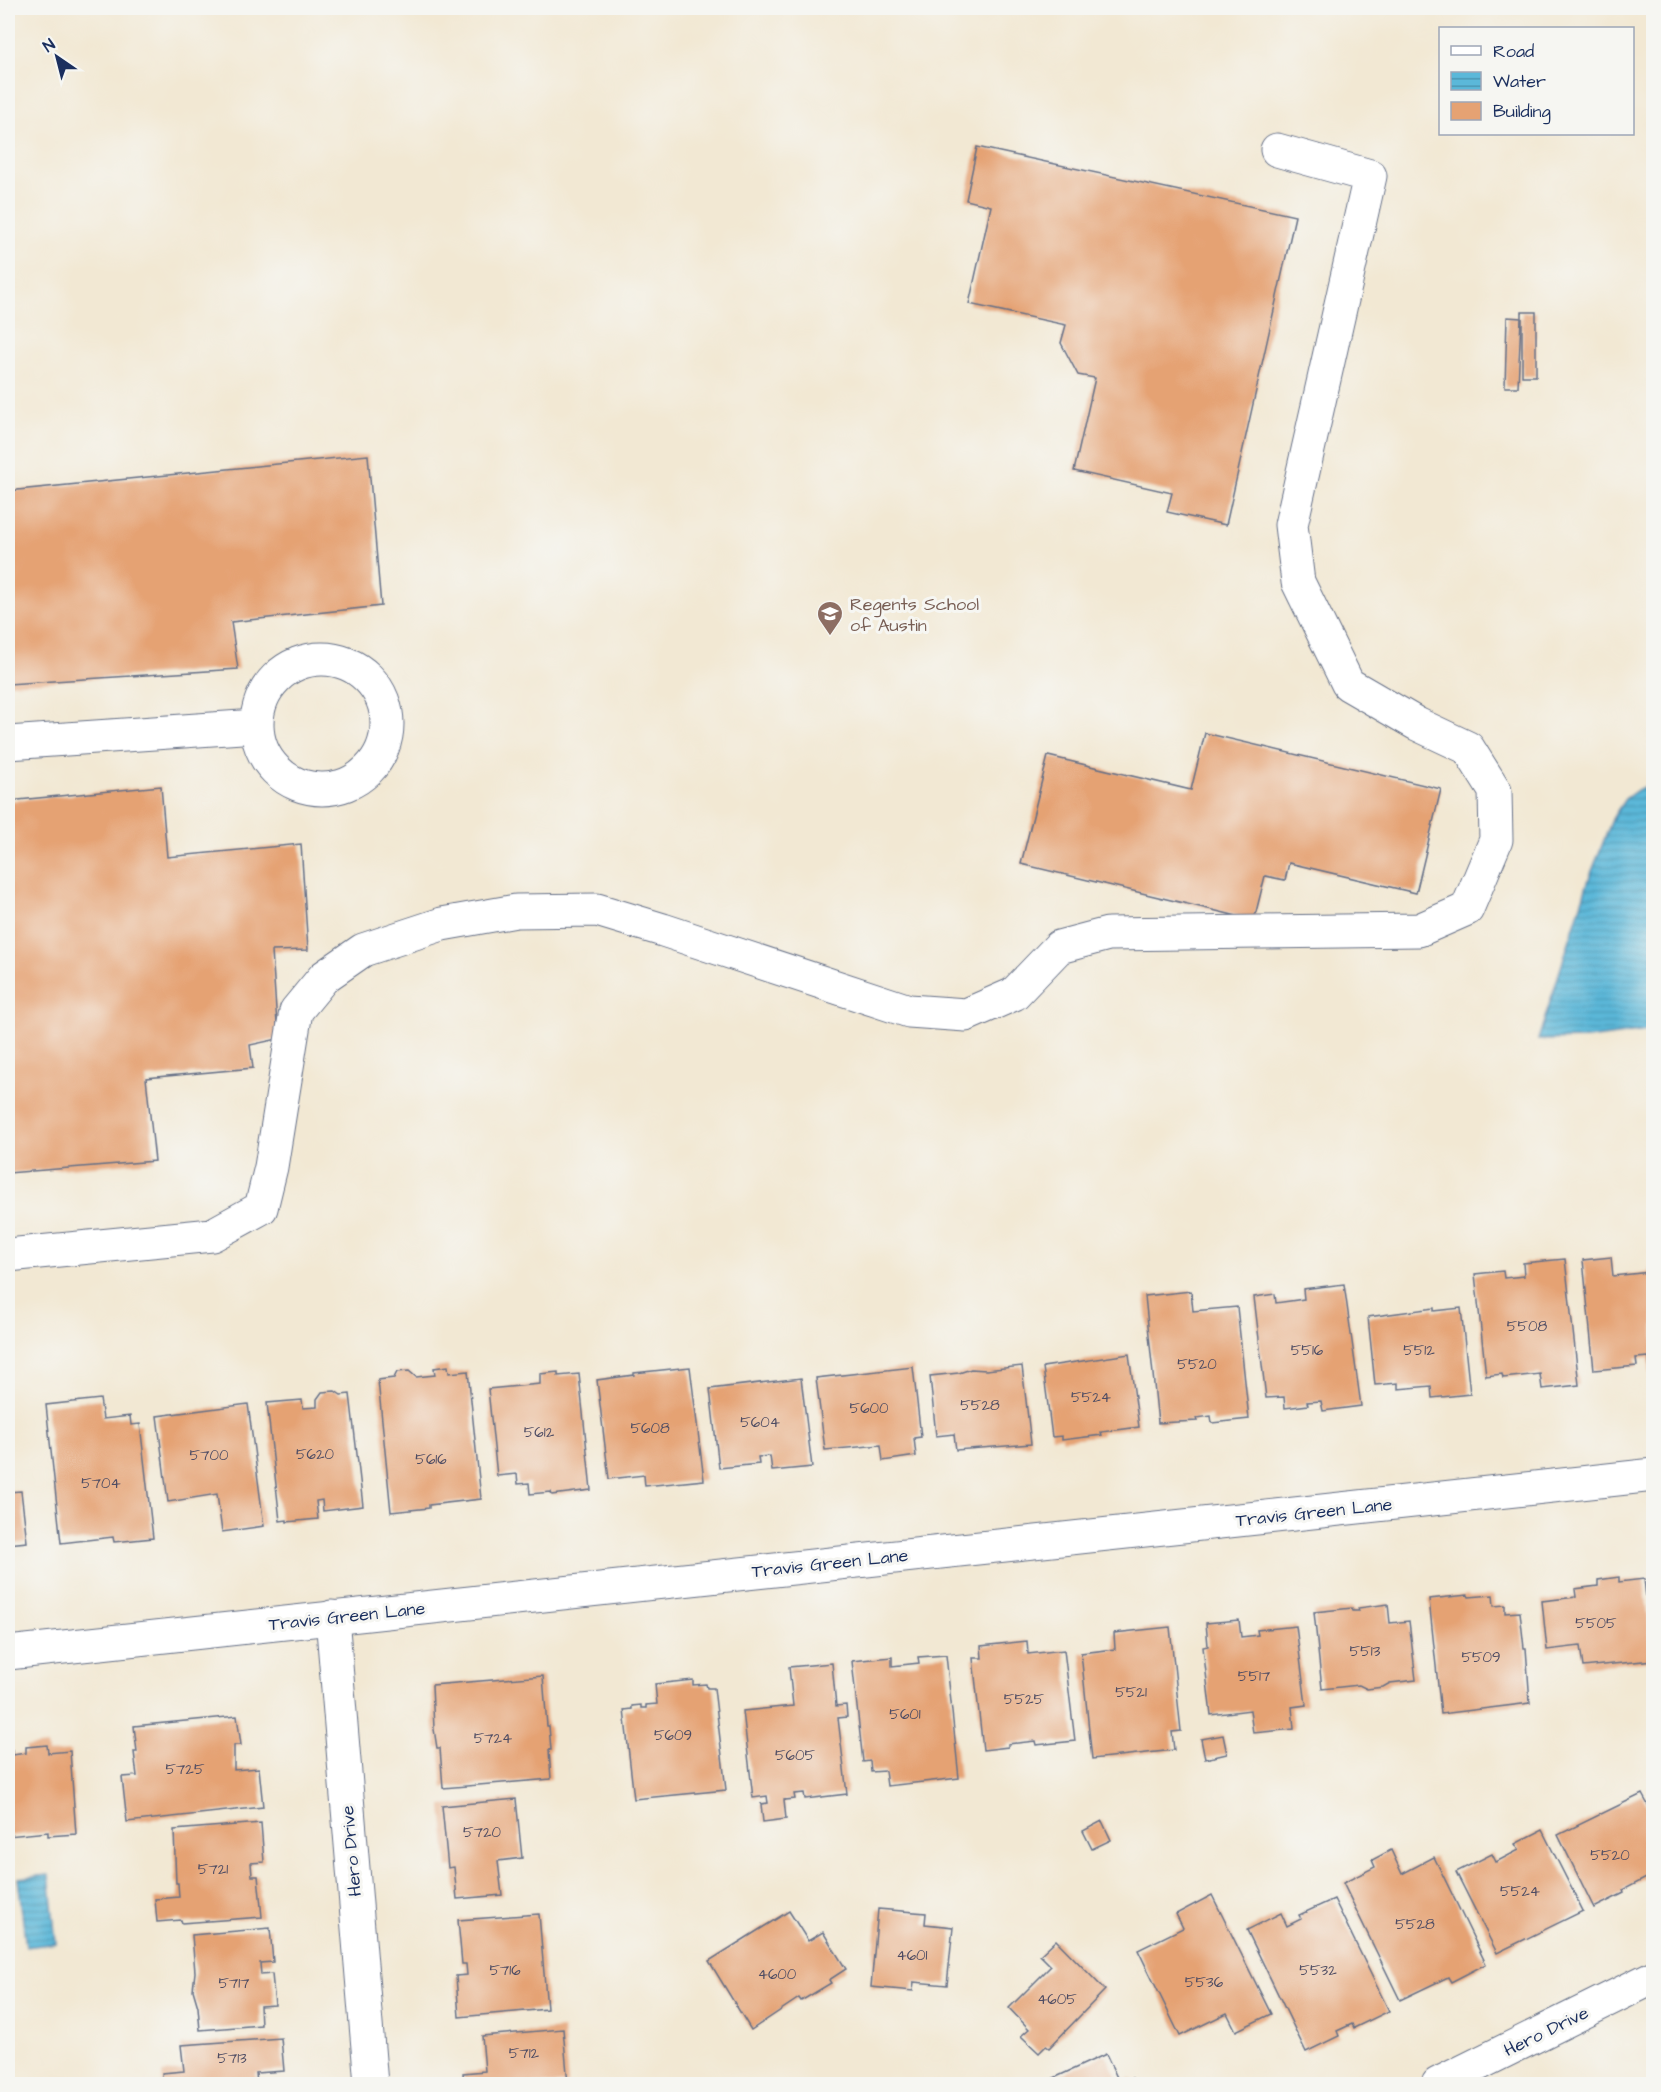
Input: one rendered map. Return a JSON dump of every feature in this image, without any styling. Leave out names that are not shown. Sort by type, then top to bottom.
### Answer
[{"type":"street","points":[[8,1255],[212,1235],[261,1208],[271,1167],[296,1011],[324,977],[363,950],[442,924],[516,912],[597,910],[909,1011],[966,1015],[1014,994],[1059,947],[1108,934],[1419,930],[1467,909],[1496,840],[1496,791],[1468,748],[1417,724],[1348,684],[1298,582],[1292,537],[1291,525],[1371,176],[1277,150]]},
{"type":"street","points":[[8,743],[256,726]]},
{"type":"street","name":"Travis Green Lane","points":[[8,1653],[1653,1476]]},
{"type":"street","name":"Hero Drive","points":[[332,1617],[371,2085]]},
{"type":"street","name":"Hero Drive","points":[[1438,2085],[1653,1977]]},
{"type":"water","points":[[1653,784],[1653,1030],[1587,1039],[1538,1040],[1589,879],[1613,817],[1625,799],[1639,789]]},
{"type":"water","points":[[49,1875],[56,1943],[26,1947],[18,1878]]},
{"type":"building","points":[[977,147],[1295,216],[1226,525],[1167,512],[1172,493],[1074,471],[1095,378],[1078,375],[1061,343],[1066,325],[969,304],[991,206],[966,200]]},
{"type":"building","points":[[1522,312],[1536,312],[1536,376],[1522,376]]},
{"type":"building","points":[[1507,317],[1521,318],[1518,387],[1505,387]]},
{"type":"building","points":[[368,455],[381,606],[231,622],[238,669],[8,684],[8,491]]},
{"type":"building","points":[[1205,733],[1441,789],[1416,893],[1289,863],[1285,880],[1265,876],[1254,920],[1021,864],[1048,756],[1191,790]]},
{"type":"building","points":[[161,786],[167,857],[301,844],[308,950],[272,951],[278,1039],[250,1045],[253,1068],[146,1078],[155,1161],[8,1173],[8,801]]},
{"type":"building","points":[[1611,1257],[1613,1276],[1650,1272],[1649,1268],[1654,1268],[1654,1375],[1650,1375],[1649,1357],[1636,1358],[1637,1366],[1594,1370],[1583,1260]]},
{"type":"building","points":[[1565,1259],[1579,1385],[1542,1389],[1540,1374],[1503,1378],[1502,1374],[1486,1376],[1475,1274],[1503,1271],[1504,1278],[1524,1276],[1523,1263]]},
{"type":"building","points":[[1344,1284],[1361,1406],[1323,1411],[1321,1401],[1285,1408],[1284,1397],[1266,1398],[1254,1297],[1275,1294],[1276,1303],[1304,1299],[1303,1289]]},
{"type":"building","points":[[1191,1291],[1193,1311],[1237,1307],[1249,1419],[1212,1423],[1211,1416],[1196,1418],[1197,1421],[1158,1423],[1145,1296]]},
{"type":"building","points":[[1434,1308],[1434,1311],[1461,1308],[1470,1394],[1432,1398],[1431,1386],[1398,1389],[1398,1383],[1375,1385],[1368,1317]]},
{"type":"building","points":[[1129,1354],[1139,1427],[1062,1440],[1062,1436],[1052,1437],[1043,1367]]},
{"type":"building","points":[[448,1366],[449,1373],[468,1371],[481,1499],[391,1512],[378,1380],[394,1378],[397,1372],[409,1371],[416,1377],[435,1375],[434,1368]]},
{"type":"building","points":[[1022,1366],[1031,1444],[956,1450],[954,1434],[936,1436],[930,1376],[959,1373],[971,1369],[986,1370]]},
{"type":"building","points":[[690,1367],[704,1480],[645,1486],[644,1475],[609,1479],[597,1380],[634,1375],[634,1373]]},
{"type":"building","points":[[913,1367],[921,1437],[914,1438],[916,1456],[883,1461],[881,1445],[825,1450],[816,1378]]},
{"type":"building","points":[[558,1372],[558,1376],[579,1374],[591,1490],[552,1495],[551,1492],[530,1494],[529,1483],[518,1484],[517,1474],[497,1476],[488,1389],[540,1384],[540,1374]]},
{"type":"building","points":[[801,1378],[812,1467],[772,1471],[770,1456],[758,1457],[759,1464],[719,1468],[710,1389]]},
{"type":"building","points":[[335,1391],[341,1395],[350,1394],[363,1506],[323,1511],[322,1500],[316,1501],[318,1519],[280,1521],[267,1403],[302,1400],[303,1408],[317,1407],[317,1399],[322,1392]]},
{"type":"building","points":[[100,1399],[103,1419],[130,1416],[131,1425],[140,1424],[153,1538],[114,1542],[113,1537],[61,1543],[46,1405]]},
{"type":"building","points":[[248,1404],[264,1526],[222,1532],[217,1494],[168,1502],[157,1416]]},
{"type":"building","points":[[21,1491],[27,1542],[8,1544],[8,1492]]},
{"type":"building","points":[[1619,1577],[1619,1582],[1644,1579],[1653,1660],[1583,1667],[1580,1646],[1547,1650],[1542,1601],[1576,1597],[1575,1589],[1598,1586],[1598,1580]]},
{"type":"building","points":[[1468,1595],[1469,1597],[1493,1595],[1494,1606],[1505,1605],[1505,1613],[1520,1612],[1524,1648],[1526,1648],[1530,1703],[1441,1714],[1429,1599]]},
{"type":"building","points":[[1388,1604],[1390,1623],[1409,1621],[1416,1680],[1367,1689],[1359,1685],[1322,1689],[1314,1612],[1352,1608],[1353,1611],[1359,1611],[1358,1608]]},
{"type":"building","points":[[1239,1620],[1241,1637],[1258,1635],[1257,1630],[1296,1626],[1306,1705],[1292,1707],[1294,1729],[1253,1733],[1250,1710],[1211,1715],[1203,1647],[1208,1646],[1206,1623]]},
{"type":"building","points":[[1170,1627],[1181,1731],[1172,1732],[1174,1750],[1092,1759],[1081,1653],[1115,1649],[1114,1633]]},
{"type":"building","points":[[1027,1641],[1028,1654],[1064,1650],[1075,1741],[1036,1745],[1035,1741],[983,1750],[973,1658],[982,1658],[981,1646]]},
{"type":"building","points":[[946,1655],[959,1778],[887,1786],[885,1771],[871,1772],[870,1761],[863,1762],[852,1661],[892,1657],[892,1666],[919,1663],[918,1657]]},
{"type":"building","points":[[832,1663],[836,1706],[846,1705],[847,1717],[838,1718],[847,1794],[805,1799],[804,1793],[794,1794],[795,1799],[784,1800],[786,1819],[763,1822],[761,1804],[768,1803],[767,1796],[753,1798],[743,1711],[793,1706],[789,1667]]},
{"type":"building","points":[[543,1676],[551,1750],[549,1750],[551,1779],[443,1788],[440,1748],[437,1748],[434,1729],[432,1685]]},
{"type":"building","points":[[693,1680],[693,1685],[706,1684],[707,1688],[714,1688],[726,1790],[634,1799],[624,1710],[632,1709],[632,1706],[641,1705],[641,1708],[646,1708],[646,1705],[657,1704],[655,1684]]},
{"type":"building","points":[[237,1716],[241,1745],[234,1745],[234,1770],[259,1768],[263,1807],[127,1822],[122,1777],[137,1776],[134,1726]]},
{"type":"building","points":[[1223,1735],[1227,1754],[1205,1759],[1201,1739]]},
{"type":"building","points":[[47,1745],[48,1753],[70,1751],[76,1834],[48,1836],[48,1832],[8,1836],[8,1751],[13,1751],[13,1755],[26,1753],[26,1747]]},
{"type":"building","points":[[1642,1794],[1654,1816],[1654,1874],[1594,1908],[1558,1835]]},
{"type":"building","points":[[516,1799],[522,1858],[498,1861],[502,1895],[457,1899],[454,1867],[448,1868],[442,1806]]},
{"type":"building","points":[[1102,1821],[1111,1840],[1092,1849],[1083,1831]]},
{"type":"building","points":[[261,1823],[264,1862],[251,1863],[252,1876],[258,1876],[262,1917],[182,1923],[181,1920],[157,1922],[155,1899],[179,1897],[178,1883],[176,1883],[174,1830]]},
{"type":"building","points":[[1542,1830],[1583,1911],[1497,1953],[1456,1872],[1492,1854],[1496,1862],[1519,1850],[1515,1844]]},
{"type":"building","points":[[1391,1850],[1402,1874],[1434,1857],[1486,1964],[1451,1982],[1448,1977],[1400,2000],[1343,1883],[1375,1867],[1372,1860]]},
{"type":"building","points":[[1212,1895],[1271,2014],[1236,2031],[1227,2013],[1180,2036],[1138,1950],[1183,1928],[1176,1914]]},
{"type":"building","points":[[1334,1899],[1389,2011],[1354,2028],[1352,2024],[1337,2031],[1339,2036],[1306,2052],[1247,1930],[1281,1913],[1287,1926],[1301,1919],[1299,1915]]},
{"type":"building","points":[[878,1909],[926,1913],[925,1924],[953,1927],[947,1985],[914,1982],[913,1991],[871,1987]]},
{"type":"building","points":[[789,1911],[808,1941],[823,1932],[846,1969],[829,1980],[831,1983],[801,2001],[799,1998],[751,2030],[709,1961]]},
{"type":"building","points":[[539,1914],[547,2009],[459,2017],[456,1976],[467,1975],[466,1964],[462,1964],[458,1920]]},
{"type":"building","points":[[270,1928],[273,1962],[260,1963],[261,1975],[272,1974],[275,2005],[260,2006],[261,2025],[200,2030],[198,2007],[193,1990],[195,1972],[192,1935]]},
{"type":"building","points":[[1056,1940],[1105,1990],[1049,2048],[1046,2046],[1039,2053],[1021,2036],[1029,2029],[1009,2008],[1051,1966],[1040,1955]]},
{"type":"building","points":[[563,2029],[568,2084],[464,2084],[463,2073],[485,2071],[482,2036]]},
{"type":"building","points":[[281,2038],[284,2071],[256,2073],[257,2084],[163,2084],[162,2073],[184,2071],[181,2045]]},
{"type":"building","points":[[1106,2054],[1120,2084],[1041,2084]]},
{"type":"building","points":[[1132,2078],[1135,2084],[1120,2084]]},
{"type":"place","name":"Regents School of Austin","points":[[830,637]]}]
